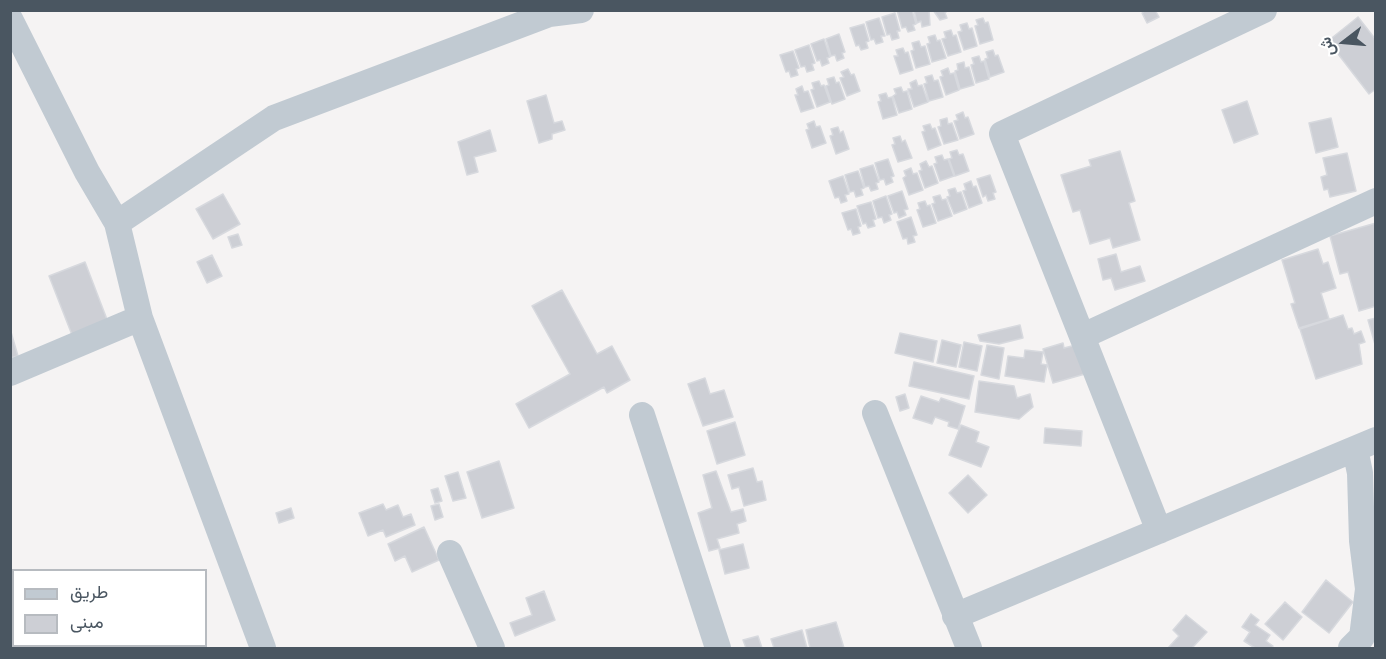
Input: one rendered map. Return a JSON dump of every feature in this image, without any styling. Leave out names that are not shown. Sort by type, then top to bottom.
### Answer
[{"type":"street","points":[[117,223],[274,118],[550,12],[581,10]]},
{"type":"street","points":[[1159,531],[1002,134],[1263,10]]},
{"type":"street","points":[[10,19],[87,172],[117,223],[140,318],[263,648]]},
{"type":"street","points":[[1083,336],[1376,201]]},
{"type":"street","points":[[10,373],[140,318]]},
{"type":"street","points":[[875,413],[969,648]]},
{"type":"street","points":[[642,416],[717,648]]},
{"type":"street","points":[[955,616],[1365,445]]},
{"type":"street","points":[[1351,648],[1362,637],[1368,589],[1362,541],[1360,473],[1365,445]]},
{"type":"street","points":[[450,553],[492,648]]},
{"type":"building","points":[[897,10],[912,10],[916,24],[913,25],[915,30],[908,32],[906,27],[902,28]]},
{"type":"building","points":[[914,10],[929,10],[930,25],[922,27],[921,21],[917,23]]},
{"type":"building","points":[[933,10],[948,10],[945,13],[947,18],[940,20]]},
{"type":"building","points":[[1146,10],[1155,10],[1159,17],[1147,23],[1142,13]]},
{"type":"building","points":[[895,13],[900,31],[897,31],[899,38],[892,40],[890,34],[887,35],[882,17]]},
{"type":"building","points":[[1358,17],[1376,40],[1376,89],[1369,94],[1328,41]]},
{"type":"building","points":[[879,18],[885,36],[881,36],[883,42],[876,44],[874,39],[871,40],[866,22]]},
{"type":"building","points":[[983,18],[985,23],[988,22],[993,40],[980,44],[975,26],[978,25],[976,20]]},
{"type":"building","points":[[967,23],[969,29],[972,28],[977,46],[964,50],[958,32],[962,31],[960,25]]},
{"type":"building","points":[[864,24],[869,41],[866,42],[868,48],[861,50],[859,45],[856,46],[850,28]]},
{"type":"building","points":[[951,30],[953,36],[956,35],[961,52],[948,56],[942,39],[946,38],[944,32]]},
{"type":"building","points":[[839,34],[845,52],[842,53],[844,58],[837,61],[835,55],[831,56],[826,39]]},
{"type":"building","points":[[935,35],[937,41],[940,40],[946,58],[932,62],[927,44],[930,43],[928,37]]},
{"type":"building","points":[[824,39],[830,57],[827,58],[829,63],[822,66],[820,60],[817,61],[811,44]]},
{"type":"building","points":[[919,41],[921,47],[925,46],[930,64],[916,68],[911,51],[914,50],[912,43]]},
{"type":"building","points":[[809,45],[815,63],[812,64],[814,70],[807,72],[805,66],[801,67],[795,50]]},
{"type":"building","points":[[903,48],[905,53],[908,52],[913,70],[900,74],[894,56],[898,56],[896,50]]},
{"type":"building","points":[[993,50],[995,56],[998,55],[1004,72],[990,77],[985,59],[988,58],[986,52]]},
{"type":"building","points":[[793,51],[799,68],[796,69],[798,75],[791,77],[789,71],[786,72],[780,55]]},
{"type":"building","points":[[979,56],[981,62],[984,61],[989,79],[976,83],[971,65],[974,64],[972,58]]},
{"type":"building","points":[[964,62],[965,68],[969,67],[974,85],[960,89],[955,71],[958,70],[957,64]]},
{"type":"building","points":[[948,68],[950,74],[954,73],[959,90],[946,95],[940,77],[943,76],[941,71]]},
{"type":"building","points":[[848,69],[851,75],[854,74],[860,91],[847,96],[840,78],[844,77],[841,72]]},
{"type":"building","points":[[932,75],[934,81],[938,80],[943,97],[929,101],[924,84],[927,83],[925,77]]},
{"type":"building","points":[[834,77],[836,83],[839,82],[845,99],[832,104],[826,86],[829,85],[827,79]]},
{"type":"building","points":[[916,80],[918,86],[922,85],[928,102],[914,107],[908,89],[912,89],[910,83]]},
{"type":"building","points":[[819,81],[821,86],[824,85],[830,102],[817,107],[811,90],[814,89],[812,83]]},
{"type":"building","points":[[802,86],[804,92],[808,91],[814,108],[801,112],[795,95],[798,95],[796,89]]},
{"type":"building","points":[[901,87],[903,92],[907,91],[912,109],[899,113],[893,96],[896,94],[894,89]]},
{"type":"building","points":[[886,93],[888,98],[892,97],[897,115],[883,119],[878,102],[881,101],[879,95]]},
{"type":"building","points":[[546,95],[554,123],[562,121],[565,130],[552,134],[552,139],[539,143],[527,101]]},
{"type":"building","points":[[1247,101],[1258,134],[1234,143],[1222,110]]},
{"type":"building","points":[[963,112],[965,118],[968,117],[974,134],[960,139],[954,121],[958,120],[956,115]]},
{"type":"building","points":[[947,118],[948,124],[952,123],[958,140],[944,144],[938,127],[941,126],[940,120]]},
{"type":"building","points":[[1331,118],[1338,147],[1316,153],[1309,123]]},
{"type":"building","points":[[814,121],[816,127],[820,126],[826,143],[812,148],[806,130],[809,129],[807,124]]},
{"type":"building","points":[[930,124],[932,129],[935,128],[941,145],[928,150],[922,132],[925,131],[923,126]]},
{"type":"building","points":[[838,127],[840,133],[843,131],[849,149],[836,154],[830,136],[833,135],[831,129]]},
{"type":"building","points":[[490,130],[496,151],[474,157],[478,172],[467,175],[458,142]]},
{"type":"building","points":[[900,136],[902,142],[905,140],[912,158],[898,162],[892,145],[895,144],[893,138]]},
{"type":"building","points":[[957,150],[959,155],[963,154],[969,171],[955,176],[949,159],[952,158],[950,152]]},
{"type":"building","points":[[1120,151],[1135,201],[1129,203],[1140,240],[1113,248],[1110,238],[1090,244],[1080,210],[1073,212],[1061,175],[1091,166],[1089,160]]},
{"type":"building","points":[[1347,153],[1356,191],[1330,197],[1328,189],[1324,190],[1321,177],[1327,175],[1323,158]]},
{"type":"building","points":[[942,155],[944,160],[948,159],[954,176],[940,181],[934,164],[937,163],[935,157]]},
{"type":"building","points":[[888,159],[894,176],[891,177],[893,182],[886,185],[884,179],[880,180],[875,163]]},
{"type":"building","points":[[926,161],[929,167],[932,166],[938,183],[925,188],[919,171],[922,170],[920,164]]},
{"type":"building","points":[[873,165],[879,182],[876,183],[878,189],[871,191],[869,186],[865,187],[860,169]]},
{"type":"building","points":[[911,168],[913,174],[917,173],[923,190],[909,195],[903,178],[906,176],[904,171]]},
{"type":"building","points":[[858,171],[864,188],[861,189],[863,195],[856,197],[854,191],[850,192],[845,175]]},
{"type":"building","points":[[990,175],[996,192],[993,193],[995,199],[988,201],[986,195],[983,197],[977,179]]},
{"type":"building","points":[[843,176],[849,194],[845,195],[847,201],[841,203],[839,197],[835,198],[829,181]]},
{"type":"building","points":[[971,181],[973,187],[976,186],[982,203],[969,208],[963,191],[966,190],[964,184]]},
{"type":"building","points":[[955,188],[957,193],[961,192],[967,209],[954,214],[947,197],[950,196],[948,190]]},
{"type":"building","points":[[902,191],[908,209],[904,210],[906,215],[899,218],[897,212],[894,213],[888,196]]},
{"type":"building","points":[[223,194],[240,224],[213,239],[196,209]]},
{"type":"building","points":[[940,195],[942,200],[946,199],[952,216],[938,221],[932,204],[935,203],[933,197]]},
{"type":"building","points":[[886,196],[892,214],[889,215],[891,220],[884,223],[882,217],[878,218],[873,201]]},
{"type":"building","points":[[925,201],[927,206],[930,205],[936,223],[923,227],[917,210],[920,209],[918,203]]},
{"type":"building","points":[[871,202],[876,219],[873,220],[875,226],[868,228],[866,223],[863,224],[857,206]]},
{"type":"building","points":[[856,209],[861,226],[858,227],[860,233],[853,235],[851,229],[848,230],[842,213]]},
{"type":"building","points":[[911,217],[917,235],[913,236],[915,242],[908,244],[907,238],[903,239],[897,222]]},
{"type":"building","points":[[1376,223],[1376,306],[1359,311],[1348,272],[1340,274],[1330,236]]},
{"type":"building","points":[[238,234],[242,245],[232,248],[228,237]]},
{"type":"building","points":[[1318,249],[1323,264],[1328,262],[1336,288],[1321,293],[1329,319],[1299,328],[1291,304],[1295,303],[1282,260]]},
{"type":"building","points":[[1116,254],[1121,272],[1140,266],[1145,281],[1115,290],[1111,278],[1103,280],[1098,259]]},
{"type":"building","points":[[212,255],[222,276],[207,283],[197,262]]},
{"type":"building","points":[[85,262],[108,322],[72,335],[49,276]]},
{"type":"building","points":[[562,290],[597,354],[612,346],[630,380],[607,393],[604,387],[529,428],[516,404],[570,374],[532,306]]},
{"type":"building","points":[[1343,315],[1348,329],[1352,328],[1354,334],[1361,331],[1365,342],[1359,344],[1362,364],[1316,379],[1300,329]]},
{"type":"building","points":[[1376,318],[1376,348],[1368,320]]},
{"type":"building","points":[[1020,325],[1023,338],[999,344],[980,341],[978,335]]},
{"type":"building","points":[[11,332],[18,356],[10,358]]},
{"type":"building","points":[[900,333],[937,341],[933,362],[895,353]]},
{"type":"building","points":[[942,340],[961,345],[956,367],[937,363]]},
{"type":"building","points":[[964,342],[982,346],[977,371],[959,367]]},
{"type":"building","points":[[1063,343],[1064,348],[1076,345],[1085,374],[1053,383],[1043,349]]},
{"type":"building","points":[[987,345],[1004,348],[999,379],[981,375]]},
{"type":"building","points":[[1025,350],[1043,352],[1041,364],[1047,365],[1044,382],[1005,376],[1008,356],[1024,358]]},
{"type":"building","points":[[914,362],[974,376],[969,399],[909,386]]},
{"type":"building","points":[[705,378],[710,394],[724,390],[733,417],[703,426],[688,384]]},
{"type":"building","points":[[979,381],[1014,386],[1017,398],[1030,394],[1033,407],[1019,419],[975,412]]},
{"type":"building","points":[[905,394],[909,408],[900,411],[896,397]]},
{"type":"building","points":[[921,396],[939,402],[941,398],[965,406],[958,429],[948,426],[949,422],[935,417],[932,424],[913,418]]},
{"type":"building","points":[[735,422],[745,455],[717,464],[707,431]]},
{"type":"building","points":[[961,425],[979,432],[976,442],[989,447],[981,467],[949,455]]},
{"type":"building","points":[[1045,428],[1082,431],[1081,446],[1044,443]]},
{"type":"building","points":[[499,461],[514,508],[482,518],[467,472]]},
{"type":"building","points":[[753,468],[757,482],[762,481],[766,500],[744,506],[739,487],[732,489],[728,475]]},
{"type":"building","points":[[716,471],[731,512],[743,509],[746,521],[737,524],[739,533],[717,539],[720,548],[709,551],[698,513],[712,508],[703,475]]},
{"type":"building","points":[[458,472],[466,498],[453,501],[445,476]]},
{"type":"building","points":[[968,475],[987,495],[968,513],[949,493]]},
{"type":"building","points":[[438,488],[442,501],[435,503],[431,490]]},
{"type":"building","points":[[383,504],[386,510],[398,505],[403,517],[411,514],[415,525],[386,537],[383,530],[368,536],[359,513]]},
{"type":"building","points":[[439,504],[443,517],[435,520],[431,506]]},
{"type":"building","points":[[291,508],[294,518],[279,523],[276,513]]},
{"type":"building","points":[[424,527],[439,560],[412,572],[405,556],[395,561],[388,544]]},
{"type":"building","points":[[743,544],[749,568],[725,574],[719,550]]},
{"type":"building","points":[[1326,580],[1353,602],[1329,633],[1302,612]]},
{"type":"building","points":[[544,591],[555,620],[515,636],[510,623],[532,615],[526,598]]},
{"type":"building","points":[[1285,602],[1302,617],[1283,640],[1265,624]]},
{"type":"building","points":[[1251,614],[1259,620],[1255,625],[1270,635],[1266,641],[1273,646],[1272,648],[1255,648],[1244,641],[1250,632],[1242,627]]},
{"type":"building","points":[[1186,615],[1207,632],[1192,648],[1168,648],[1179,636],[1173,630]]},
{"type":"building","points":[[836,622],[844,648],[810,648],[806,630]]},
{"type":"building","points":[[802,630],[807,648],[774,648],[771,639]]},
{"type":"building","points":[[758,636],[762,648],[746,648],[743,640]]}]
